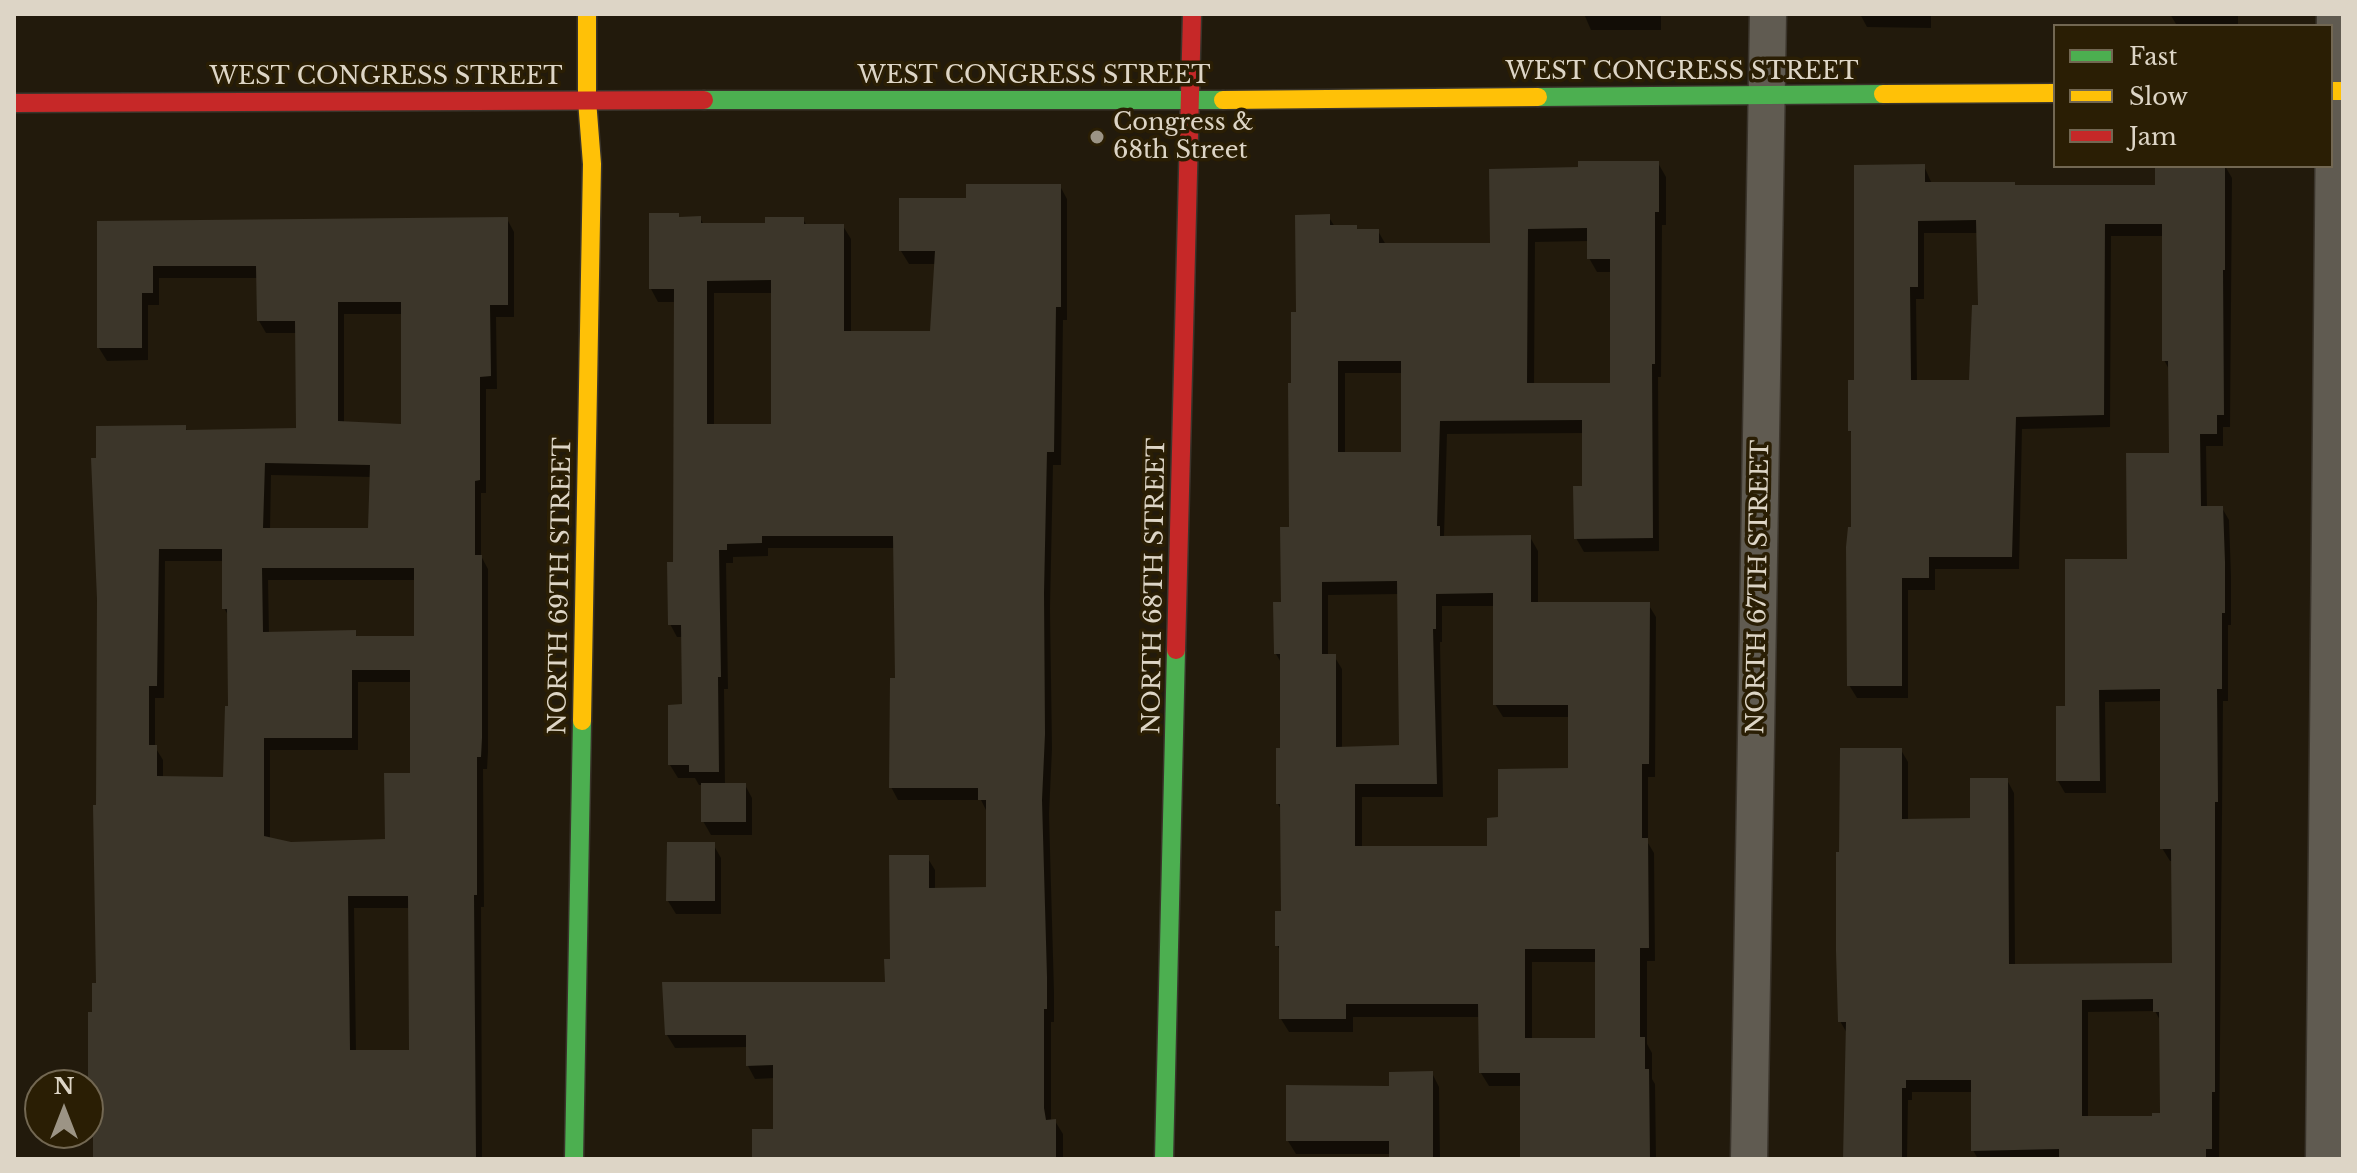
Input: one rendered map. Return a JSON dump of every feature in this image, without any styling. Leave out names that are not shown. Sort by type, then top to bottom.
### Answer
[{"type":"street","name":"NORTH 69TH STREET","points":[[574,1159],[592,164],[587,100],[587,14]]},
{"type":"street","name":"NORTH 68TH STREET","points":[[1164,1159],[1192,14]]},
{"type":"street","name":"NORTH 67TH STREET","points":[[1749,1159],[1768,14]]},
{"type":"street","points":[[2324,1159],[2335,14]]},
{"type":"street","name":"WEST CONGRESS STREET","points":[[14,103],[1191,100],[2053,93]]},
{"type":"building","points":[[1578,161],[1659,161],[1659,212],[1655,212],[1655,364],[1652,364],[1653,538],[1574,539],[1573,486],[1582,486],[1582,420],[1440,421],[1437,526],[1440,526],[1440,536],[1531,535],[1531,602],[1650,602],[1649,764],[1642,764],[1642,838],[1648,838],[1649,948],[1640,948],[1640,1037],[1645,1037],[1645,1069],[1649,1069],[1650,1159],[1520,1159],[1520,1073],[1479,1073],[1478,1004],[1346,1004],[1346,1019],[1279,1019],[1279,946],[1275,946],[1275,911],[1281,911],[1280,804],[1276,804],[1276,748],[1280,748],[1280,654],[1274,654],[1273,602],[1281,602],[1280,527],[1289,527],[1288,383],[1291,383],[1291,312],[1296,312],[1295,215],[1330,214],[1330,225],[1379,229],[1379,243],[1490,243],[1489,169],[1578,167]],"holes":[[[1587,228],[1587,259],[1610,259],[1610,383],[1527,383],[1528,229]],[[1338,361],[1401,361],[1401,452],[1338,452]],[[1397,581],[1399,745],[1336,747],[1336,654],[1322,654],[1322,582]],[[1493,593],[1493,705],[1568,705],[1568,768],[1498,769],[1498,817],[1487,818],[1487,846],[1355,846],[1355,784],[1437,784],[1433,629],[1436,629],[1436,594]],[[1525,949],[1595,949],[1595,1038],[1525,1038]]]},
{"type":"building","points":[[1925,164],[1925,182],[2015,182],[2015,185],[2155,185],[2155,168],[2225,168],[2224,415],[2217,415],[2217,434],[2200,434],[2201,506],[2223,506],[2225,562],[2222,689],[2217,689],[2215,1092],[2212,1092],[2212,1149],[2206,1149],[2206,1159],[2059,1158],[2059,1149],[1971,1151],[1971,1080],[1906,1080],[1906,1088],[1902,1088],[1902,1159],[1843,1159],[1846,1022],[1838,1022],[1836,951],[1840,748],[1902,748],[1902,819],[1970,818],[1970,778],[2008,778],[2009,964],[2172,963],[2171,849],[2160,849],[2160,689],[2099,690],[2100,781],[2056,781],[2056,706],[2065,706],[2065,559],[2127,559],[2126,453],[2169,453],[2168,361],[2162,361],[2162,224],[2105,224],[2104,415],[2016,417],[2012,557],[1929,557],[1929,578],[1902,578],[1902,686],[1847,686],[1846,547],[1848,527],[1851,527],[1848,380],[1854,380],[1854,165]],"holes":[[[1976,220],[1978,305],[1972,305],[1969,380],[1911,380],[1910,287],[1918,287],[1918,221]],[[2153,999],[2153,1012],[2159,1012],[2160,1113],[2152,1113],[2152,1116],[2082,1116],[2082,1000]]]},
{"type":"building","points":[[966,184],[1061,184],[1061,307],[1056,307],[1054,452],[1047,452],[1042,800],[1047,977],[1044,1108],[1046,1120],[1056,1119],[1056,1158],[752,1159],[752,1129],[773,1129],[773,1065],[746,1066],[746,1035],[665,1035],[662,982],[885,982],[884,959],[890,959],[889,855],[929,855],[929,888],[986,887],[986,800],[978,800],[978,788],[889,788],[890,678],[895,678],[893,536],[762,536],[762,543],[727,544],[727,550],[719,550],[719,772],[689,772],[689,765],[668,765],[668,705],[682,704],[681,625],[668,625],[667,562],[673,562],[674,289],[649,289],[649,213],[701,216],[701,223],[765,223],[765,217],[804,217],[804,224],[844,224],[844,331],[930,331],[935,251],[899,251],[899,198],[966,198]],"holes":[[[771,280],[771,424],[707,424],[707,281]]]},
{"type":"building","points":[[508,217],[508,305],[490,305],[491,376],[480,377],[480,480],[475,481],[475,555],[482,555],[482,738],[481,757],[477,757],[477,895],[474,895],[476,1159],[93,1159],[93,1149],[104,1149],[104,1069],[88,1069],[88,1012],[92,1012],[92,983],[96,983],[93,805],[96,805],[97,599],[91,458],[96,458],[96,426],[186,425],[186,430],[296,428],[295,321],[257,321],[256,266],[153,266],[153,293],[142,293],[142,348],[97,348],[97,221]],"holes":[[[338,302],[401,302],[401,424],[338,421]],[[265,463],[370,465],[368,528],[263,528]],[[159,549],[222,549],[222,609],[227,609],[228,706],[225,706],[223,777],[157,776],[157,745],[149,745],[149,686],[157,686]],[[262,568],[414,568],[414,636],[356,636],[356,630],[263,632]],[[352,670],[410,670],[410,773],[384,773],[385,839],[291,842],[264,836],[264,738],[352,738]],[[348,896],[408,896],[409,1050],[350,1050]]]},
{"type":"building","points":[[701,783],[746,783],[746,822],[701,822]]},
{"type":"building","points":[[667,842],[715,842],[715,901],[666,901]]},
{"type":"building","points":[[1433,1071],[1433,1158],[1389,1158],[1389,1141],[1286,1141],[1286,1085],[1389,1086],[1389,1072]]},
{"type":"traffic: fast","points":[[1538,97],[1883,94]]},
{"type":"traffic: fast","points":[[704,100],[1223,100]]},
{"type":"traffic: fast","points":[[1164,1159],[1176,650]]},
{"type":"traffic: fast","points":[[574,1159],[582,721]]},
{"type":"traffic: slow","points":[[582,721],[592,164],[587,100],[587,14]]},
{"type":"traffic: slow","points":[[2333,91],[2343,91]]},
{"type":"traffic: slow","points":[[1883,94],[2053,93]]},
{"type":"traffic: slow","points":[[1223,100],[1538,97]]},
{"type":"traffic: jam","points":[[1176,650],[1192,14]]},
{"type":"traffic: jam","points":[[14,103],[704,100]]},
{"type":"place","name":"Congress & 68th Street","points":[[1097,137]]}]
